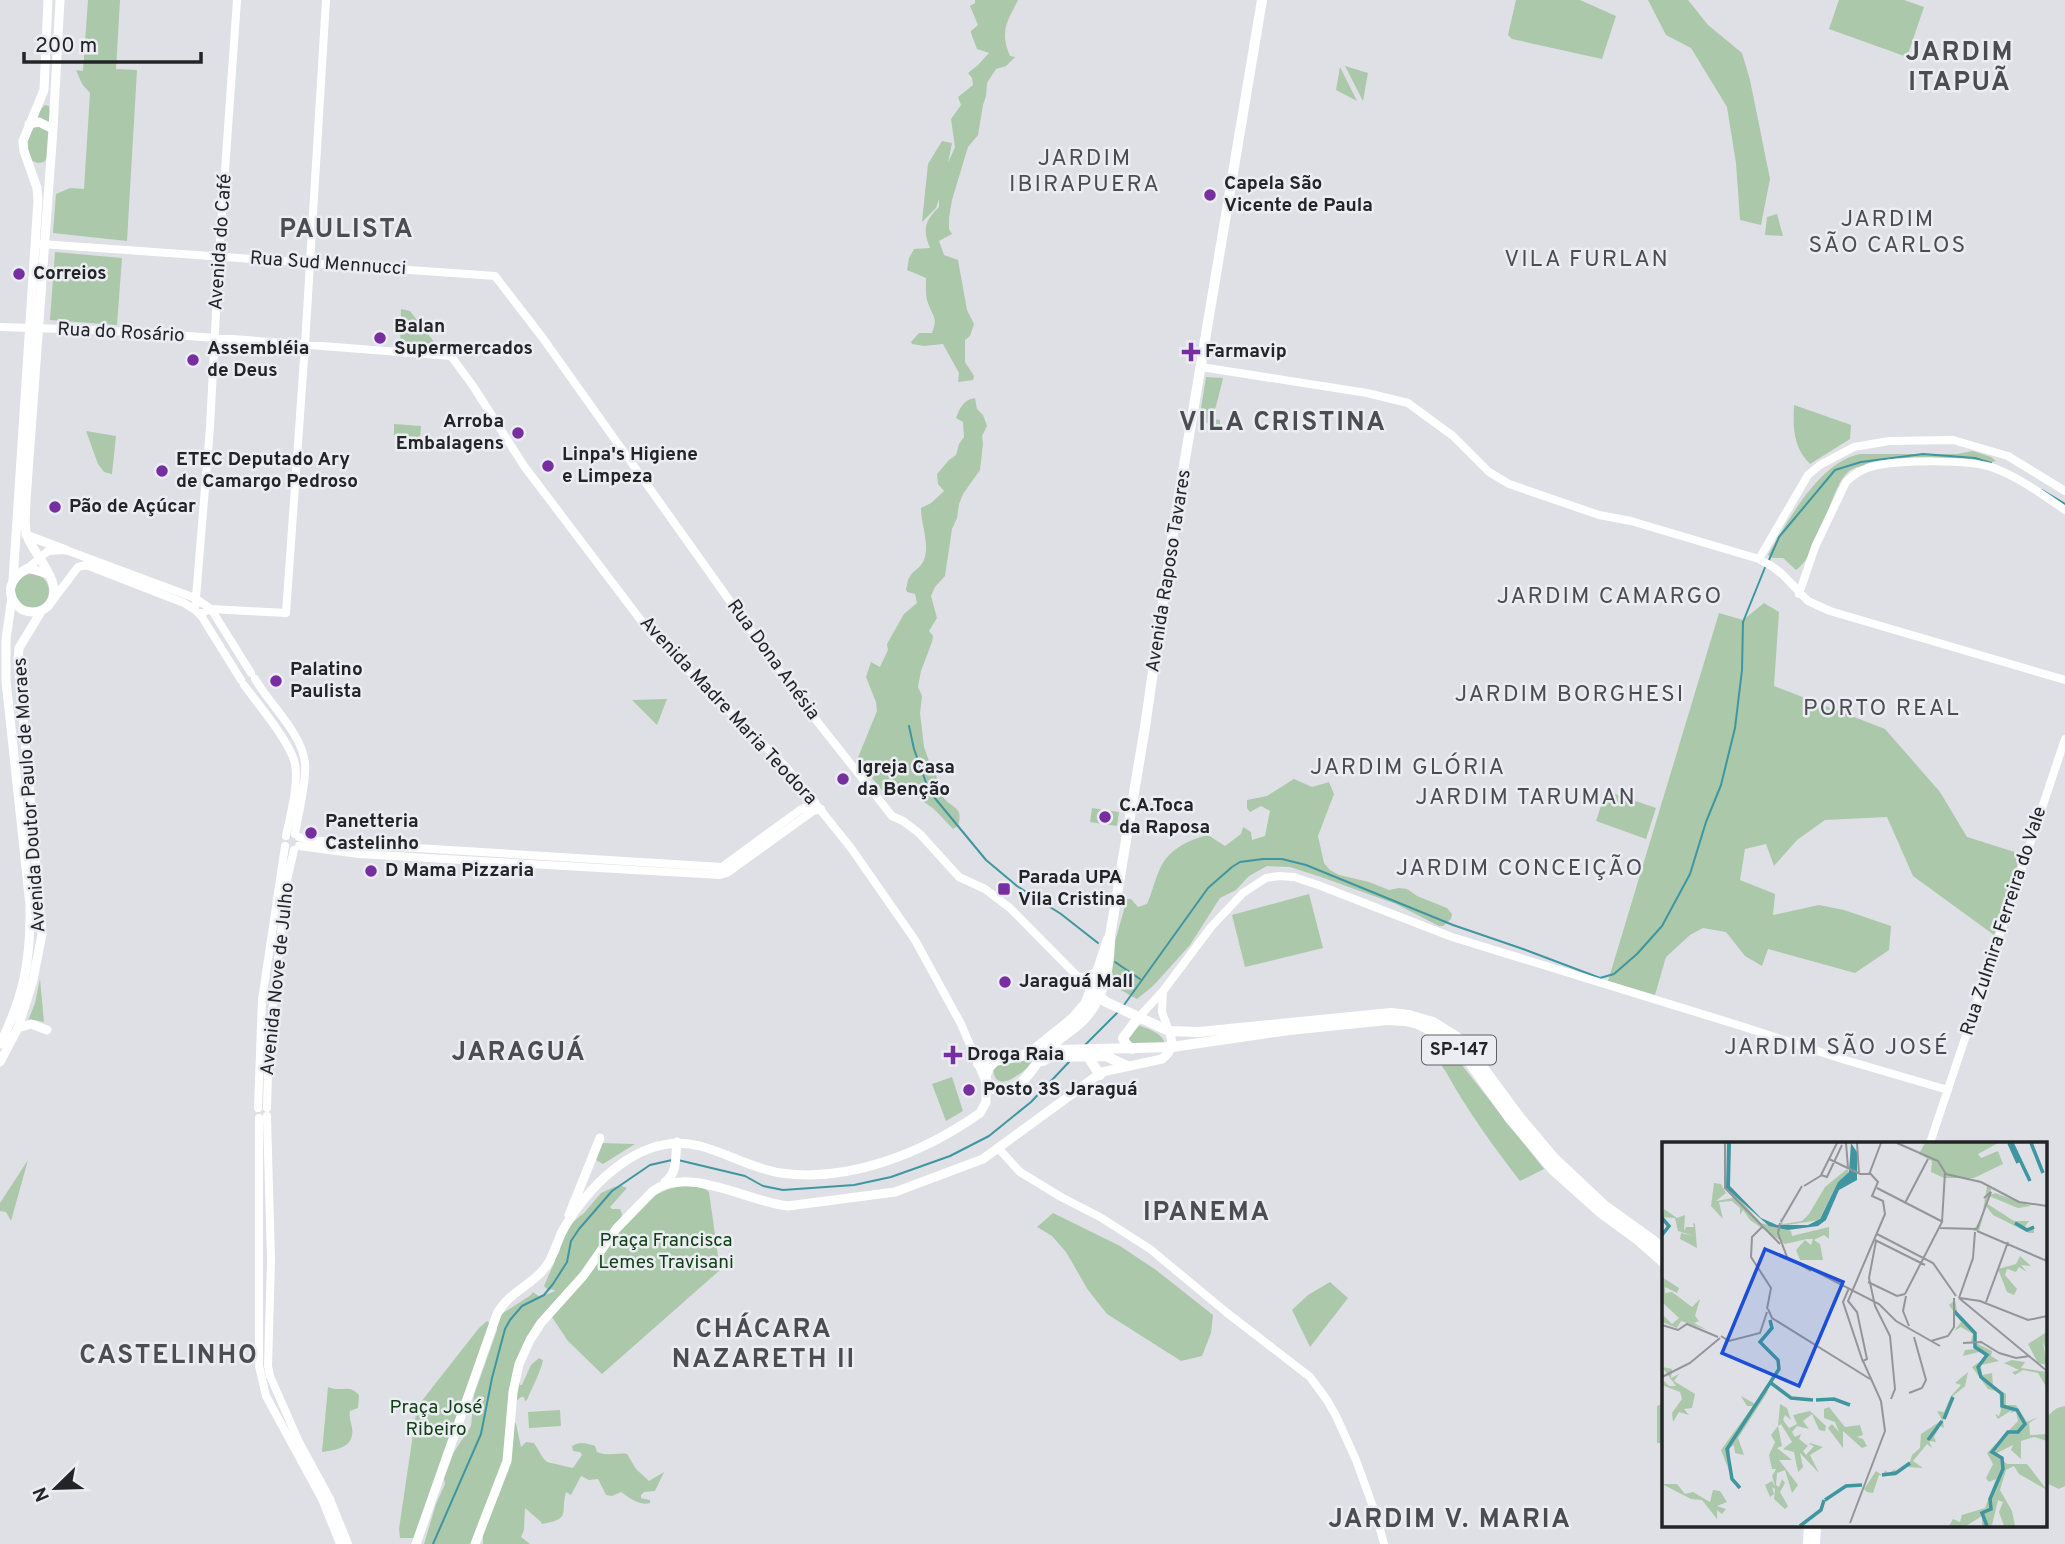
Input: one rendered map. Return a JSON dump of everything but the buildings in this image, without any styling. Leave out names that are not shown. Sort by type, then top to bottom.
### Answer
[{"type":"main road","points":[[48,0],[44,90],[23,141],[38,194],[40,244],[39,328],[26,535],[54,588],[51,602],[36,612],[24,611],[14,603],[12,597],[29,328],[40,244],[53,129],[60,0]]},
{"type":"main road","name":"Avenida Raposo Tavares","points":[[985,1080],[994,1089],[1005,1090],[1018,1084],[1049,1049],[1084,1020],[1110,953],[1110,936],[1262,0]]},
{"type":"main road","points":[[29,124],[39,122],[53,129]]},
{"type":"main road","points":[[27,158],[38,166],[50,160]]},
{"type":"main road","points":[[26,535],[66,550]]},
{"type":"main road","points":[[13,581],[16,575],[28,568],[48,574]]},
{"type":"main road","name":"Avenida Doutor Paulo de Moraes","points":[[0,1044],[11,1023],[26,975],[31,940],[30,905],[6,681],[6,639],[12,597]]},
{"type":"main road","name":"Avenida Doutor Paulo de Moraes","points":[[0,1062],[18,1028],[33,981],[42,934],[18,660],[19,648],[42,610]]},
{"type":"main road","name":"Avenida Raposo Tavares","points":[[978,1064],[1022,1056],[1036,1048],[1079,1011],[1095,994],[1103,951],[1110,936]]},
{"type":"main road","points":[[1080,979],[1098,973]]},
{"type":"main road","name":"SP-147","points":[[1095,994],[1169,1031],[1199,1032],[1391,1013],[1433,1022],[1468,1047],[1553,1158],[1604,1205],[1662,1249]]},
{"type":"main road","points":[[1132,1049],[1125,1044],[1123,1038],[1135,1015]]},
{"type":"main road","name":"SP-147","points":[[475,1544],[507,1461],[514,1384],[530,1339],[584,1275],[616,1229],[660,1186],[682,1181],[717,1188],[773,1205],[788,1206],[895,1192],[983,1159],[1108,1070],[1162,1059],[1172,1047],[1289,1030],[1387,1020],[1405,1021],[1428,1028],[1462,1052],[1510,1119],[1553,1170],[1601,1213],[1662,1261]]},
{"type":"main road","points":[[18,1028],[31,1024],[47,1030]]},
{"type":"main road","points":[[1033,1070],[1047,1057],[1172,1047],[1169,1031]]},
{"type":"main road","points":[[1081,1053],[1106,1056],[1127,1066]]},
{"type":"main road","points":[[1081,1053],[1100,1075]]},
{"type":"main road","points":[[563,1229],[580,1205],[610,1172],[648,1149],[664,1144],[677,1142],[701,1147],[778,1173],[818,1174],[853,1170],[902,1155],[980,1113],[986,1102],[985,1080],[990,1065],[998,1059]]},
{"type":"main road","points":[[416,1544],[497,1314],[513,1294],[540,1274],[550,1261],[600,1138]]},
{"type":"main road","points":[[660,1186],[670,1178],[677,1142]]},
{"type":"main road","points":[[664,1144],[682,1181]]},
{"type":"main road","points":[[587,1169],[599,1174],[610,1172]]},
{"type":"main road","points":[[1808,1544],[1809,1526]]},
{"type":"main road","points":[[1815,1544],[1816,1526]]},
{"type":"street","name":"Avenida do Café","points":[[197,612],[195,598],[210,427],[237,0]]},
{"type":"street","points":[[51,602],[78,567],[88,565],[184,603],[197,612],[211,609],[286,613],[326,0]]},
{"type":"street","name":"Rua Sud Mennucci","points":[[40,244],[495,276]]},
{"type":"street","name":"Rua Dona Anésia","points":[[495,276],[550,348],[801,701],[892,816],[919,833],[959,877],[985,889],[1010,908],[1095,994]]},
{"type":"street","name":"Rua do Rosário","points":[[0,327],[215,338],[451,356]]},
{"type":"street","name":"Avenida Madre Maria Teodora","points":[[451,356],[524,466],[652,635],[786,767],[852,848],[915,940],[961,1024],[985,1080]]},
{"type":"street","points":[[1201,367],[1367,393],[1408,403],[1453,436],[1489,471],[1509,484],[1599,515],[1761,561],[1773,567],[1808,601],[1830,611],[2065,680]]},
{"type":"street","points":[[1761,561],[1808,475],[1854,447],[1889,441],[1953,440],[2008,456],[2065,491]]},
{"type":"street","points":[[1799,594],[1820,537],[1846,482],[1873,466],[1968,462],[1992,467],[2029,486],[2065,510]]},
{"type":"street","points":[[28,568],[48,551],[66,550]]},
{"type":"street","name":"Avenida Nove de Julho","points":[[66,550],[195,598],[211,609],[252,676],[291,730],[306,764],[261,1000],[263,1112],[271,1260],[268,1366],[299,1442],[331,1499],[348,1544]]},
{"type":"street","name":"Avenida Nove de Julho","points":[[197,612],[282,739],[295,764],[293,842]]},
{"type":"street","points":[[243,682],[244,673],[252,676]]},
{"type":"street","name":"Rua Zulmira Ferreira do Vale","points":[[1930,1142],[2065,739]]},
{"type":"street","points":[[293,842],[310,840],[722,867],[800,810],[818,806]]},
{"type":"street","points":[[1135,1015],[1163,991],[1243,893],[1266,878],[1294,877],[1452,937],[1948,1090]]},
{"type":"street","points":[[1163,991],[1162,1012],[1169,1031]]},
{"type":"street","name":"Avenida Nove de Julho","points":[[263,1112],[258,1257],[261,1379],[266,1396],[322,1499],[340,1544]]},
{"type":"street","points":[[999,1149],[1020,1172],[1100,1217],[1150,1250],[1310,1377],[1327,1400],[1346,1438],[1377,1518],[1384,1544]]},
{"type":"green space","points":[[88,0],[120,0],[116,69],[137,70],[127,241],[53,233],[56,194],[70,188],[84,189],[90,93],[82,84],[76,70],[83,71]]},
{"type":"green space","points":[[975,0],[1018,0],[1005,32],[1010,56],[1015,57],[1006,66],[996,69],[987,83],[978,135],[968,147],[952,200],[949,229],[952,234],[939,241],[944,255],[958,260],[967,310],[974,324],[970,336],[965,340],[965,362],[974,376],[973,380],[958,382],[959,373],[943,344],[924,346],[911,342],[919,333],[932,333],[935,320],[926,297],[926,278],[907,270],[914,249],[930,248],[926,226],[939,207],[939,199],[936,208],[922,222],[928,164],[942,141],[952,143],[948,163],[955,147],[951,119],[961,105],[958,97],[973,85],[968,73],[989,53],[977,49],[971,33],[978,25],[970,6]]},
{"type":"green space","points":[[1516,0],[1580,0],[1616,16],[1602,59],[1512,39],[1508,35]]},
{"type":"green space","points":[[1648,0],[1688,0],[1708,25],[1742,53],[1770,179],[1761,225],[1740,220],[1736,163],[1727,107],[1691,48],[1666,35]]},
{"type":"green space","points":[[1839,0],[1904,0],[1924,7],[1907,57],[1829,29]]},
{"type":"green space","points":[[1345,66],[1368,73],[1363,101]]},
{"type":"green space","points":[[1340,67],[1357,101],[1336,90]]},
{"type":"green space","points":[[45,105],[49,106],[51,114],[48,156],[44,162],[38,163],[30,160],[26,140],[37,113]]},
{"type":"green space","points":[[1777,214],[1783,236],[1765,235],[1767,217]]},
{"type":"green space","points":[[55,252],[122,258],[117,325],[50,320]]},
{"type":"green space","points":[[401,309],[410,311],[442,352],[400,349]]},
{"type":"green space","points":[[1206,377],[1223,378],[1213,419],[1220,420],[1220,426],[1199,421]]},
{"type":"green space","points":[[975,398],[977,409],[983,415],[987,426],[982,436],[980,470],[959,504],[945,576],[931,596],[937,618],[929,631],[933,636],[932,642],[918,687],[922,696],[920,713],[924,747],[929,761],[933,764],[942,795],[959,815],[958,826],[953,829],[934,809],[907,790],[891,796],[886,795],[857,760],[877,711],[866,677],[871,662],[880,667],[888,650],[887,644],[904,614],[917,603],[915,594],[907,592],[906,589],[909,578],[923,563],[926,554],[921,508],[944,491],[938,484],[937,474],[956,455],[964,437],[963,422],[956,418],[959,411],[965,403]]},
{"type":"green space","points":[[1794,405],[1851,425],[1850,439],[1810,464],[1800,451],[1795,437]]},
{"type":"green space","points":[[394,424],[421,426],[420,438],[394,435]]},
{"type":"green space","points":[[86,431],[116,436],[112,474],[104,472],[98,464]]},
{"type":"green space","points":[[1973,451],[1996,461],[1985,464],[1892,463],[1857,467],[1844,476],[1812,549],[1801,566],[1796,570],[1783,558],[1768,555],[1806,495],[1831,468],[1845,459],[1860,454],[1957,454]]},
{"type":"green space","points":[[32,574],[44,579],[49,591],[44,603],[32,608],[20,603],[15,591],[20,579]]},
{"type":"green space","points":[[1764,603],[1779,612],[1774,686],[1885,729],[1940,792],[1967,837],[2021,854],[1994,935],[1913,876],[1887,817],[1825,820],[1797,840],[1774,866],[1766,844],[1745,849],[1740,880],[1775,894],[1773,915],[1819,905],[1844,910],[1891,926],[1889,950],[1855,973],[1768,949],[1762,966],[1745,956],[1726,932],[1703,928],[1690,935],[1666,957],[1655,995],[1608,981],[1719,613],[1743,620]]},
{"type":"green space","points":[[667,699],[657,725],[632,700]]},
{"type":"green space","points":[[1294,779],[1312,787],[1329,782],[1334,794],[1318,836],[1324,863],[1330,870],[1389,890],[1407,889],[1447,908],[1452,914],[1451,919],[1439,926],[1396,904],[1324,878],[1290,867],[1267,866],[1249,876],[1236,890],[1220,898],[1190,945],[1153,986],[1137,999],[1110,984],[1111,956],[1127,899],[1131,899],[1138,907],[1147,904],[1157,875],[1167,857],[1186,843],[1208,835],[1225,846],[1241,834],[1243,827],[1251,832],[1252,840],[1265,836],[1270,811],[1261,806],[1250,812],[1247,800],[1267,796]]},
{"type":"green space","points":[[1606,791],[1656,808],[1646,839],[1596,821]]},
{"type":"green space","name":"C.A.Toca da Raposa","points":[[1092,808],[1119,812],[1117,826],[1090,822]]},
{"type":"green space","points":[[1309,894],[1323,948],[1245,967],[1232,915]]},
{"type":"green space","points":[[40,979],[44,1022],[28,1021],[35,1003]]},
{"type":"green space","points":[[1138,1025],[1157,1034],[1165,1043],[1133,1046],[1128,1042],[1128,1037]]},
{"type":"green space","points":[[1431,1038],[1450,1050],[1544,1169],[1520,1181],[1463,1100],[1436,1056]]},
{"type":"green space","points":[[1035,1052],[1039,1057],[1013,1078],[999,1081],[995,1077],[993,1067]]},
{"type":"green space","points":[[952,1077],[963,1111],[946,1121],[932,1084]]},
{"type":"green space","points":[[600,1143],[635,1144],[603,1164],[596,1160]]},
{"type":"green space","points":[[28,1160],[11,1221],[6,1212],[0,1211],[0,1203]]},
{"type":"green space","name":"Praça Francisca Lemes Travisani","points":[[622,1186],[627,1188],[610,1207],[620,1209],[622,1214],[619,1230],[649,1200],[666,1190],[691,1186],[709,1192],[720,1270],[602,1374],[568,1341],[548,1311],[518,1376],[520,1385],[531,1365],[539,1358],[543,1360],[538,1375],[527,1400],[521,1397],[507,1412],[516,1424],[521,1447],[526,1442],[534,1443],[547,1462],[573,1468],[582,1455],[573,1451],[572,1446],[583,1443],[595,1446],[597,1452],[601,1453],[627,1454],[636,1469],[649,1481],[664,1472],[655,1491],[641,1495],[641,1498],[650,1500],[650,1503],[638,1502],[621,1492],[612,1496],[606,1495],[598,1479],[589,1480],[581,1476],[571,1495],[566,1492],[563,1514],[558,1520],[542,1524],[525,1508],[521,1537],[530,1544],[483,1544],[483,1535],[477,1544],[424,1544],[454,1452],[471,1426],[474,1395],[497,1330],[497,1317],[533,1292],[540,1297],[555,1291],[544,1286],[572,1223],[601,1193]]},
{"type":"green space","points":[[1053,1213],[1120,1246],[1156,1270],[1213,1315],[1211,1333],[1202,1356],[1181,1361],[1107,1314],[1088,1290],[1066,1252],[1052,1236],[1037,1227]]},
{"type":"green space","points":[[1330,1282],[1348,1298],[1310,1347],[1292,1310],[1308,1295]]},
{"type":"green space","name":"Praça José Ribeiro","points":[[487,1321],[491,1324],[416,1538],[400,1538],[399,1529],[417,1407]]},
{"type":"green space","points":[[328,1387],[355,1391],[359,1395],[358,1408],[350,1411],[351,1440],[340,1448],[322,1452]]},
{"type":"green space","points":[[1662,1404],[1662,1443],[1657,1443],[1657,1406]]},
{"type":"green space","points":[[2065,1406],[2065,1486],[2059,1489],[2048,1484],[2048,1415],[2057,1408]]},
{"type":"green space","points":[[560,1410],[561,1426],[529,1428],[528,1412]]},
{"type":"waterway","points":[[1769,560],[1779,537],[1835,470],[1861,462],[1923,454],[1975,458],[1991,463]]},
{"type":"waterway","points":[[2042,490],[2065,504]]},
{"type":"waterway","points":[[1124,1005],[1208,888],[1240,862],[1263,859],[1282,859],[1306,865],[1453,925],[1600,978],[1614,974],[1637,954],[1662,926],[1690,874],[1721,785],[1735,728],[1742,670],[1743,622],[1766,565]]},
{"type":"waterway","points":[[909,726],[929,791],[986,860],[1017,886],[1061,914],[1098,943]]},
{"type":"waterway","points":[[1115,962],[1140,979]]},
{"type":"waterway","points":[[1085,1045],[1118,1012]]},
{"type":"waterway","points":[[678,1160],[745,1176],[763,1186],[783,1190],[854,1185],[891,1177],[950,1156],[989,1136],[1031,1102],[1069,1062]]},
{"type":"waterway","points":[[433,1544],[481,1434],[492,1378],[505,1329],[510,1320],[522,1306],[544,1295],[553,1284],[567,1262],[571,1241],[612,1191],[650,1165],[672,1160]]},
{"type":"place","name":"Capela São Vicente de Paula","points":[[1210,195]]},
{"type":"place","name":"Correios","points":[[19,274]]},
{"type":"place","name":"Balan Supermercados","points":[[380,338]]},
{"type":"place","name":"Farmavip","points":[[1191,352]]},
{"type":"place","name":"Assembléia de Deus","points":[[193,360]]},
{"type":"place","name":"Arroba Embalagens","points":[[518,433]]},
{"type":"place","name":"Linpa's Higiene e Limpeza","points":[[548,466]]},
{"type":"place","name":"ETEC Deputado Ary de Camargo Pedroso","points":[[162,471]]},
{"type":"place","name":"Pão de Açúcar","points":[[55,507]]},
{"type":"place","name":"Palatino Paulista","points":[[276,681]]},
{"type":"place","name":"Igreja Casa da Benção","points":[[843,779]]},
{"type":"place","name":"C.A.Toca da Raposa","points":[[1105,817]]},
{"type":"place","name":"Panetteria Castelinho","points":[[311,833]]},
{"type":"place","name":"D Mama Pizzaria","points":[[371,871]]},
{"type":"place","name":"Parada UPA Vila Cristina","points":[[1004,889]]},
{"type":"place","name":"Jaraguá Mall","points":[[1005,982]]},
{"type":"place","name":"Droga Raia","points":[[953,1055]]},
{"type":"place","name":"Posto 3S Jaraguá","points":[[969,1090]]},
{"type":"district","name":"JARDIM ITAPUÃ","points":[[1960,68]]},
{"type":"district","name":"JARDIM IBIRAPUERA","points":[[1085,172]]},
{"type":"district","name":"PAULISTA","points":[[347,230]]},
{"type":"district","name":"JARDIM SÃO CARLOS","points":[[1888,233]]},
{"type":"district","name":"VILA FURLAN","points":[[1587,260]]},
{"type":"district","name":"VILA CRISTINA","points":[[1283,423]]},
{"type":"district","name":"JARDIM CAMARGO","points":[[1610,597]]},
{"type":"district","name":"JARDIM BORGHESI","points":[[1570,695]]},
{"type":"district","name":"PORTO REAL","points":[[1882,709]]},
{"type":"district","name":"JARDIM GLÓRIA","points":[[1408,768]]},
{"type":"district","name":"JARDIM TARUMAN","points":[[1526,798]]},
{"type":"district","name":"JARDIM CONCEIÇÃO","points":[[1520,869]]},
{"type":"district","name":"JARDIM SÃO JOSÉ","points":[[1837,1048]]},
{"type":"district","name":"JARAGUÁ","points":[[519,1053]]},
{"type":"district","name":"IPANEMA","points":[[1207,1213]]},
{"type":"district","name":"CHÁCARA NAZARETH II","points":[[764,1345]]},
{"type":"district","name":"CASTELINHO","points":[[169,1356]]},
{"type":"district","name":"JARDIM V. MARIA","points":[[1450,1520]]}]
